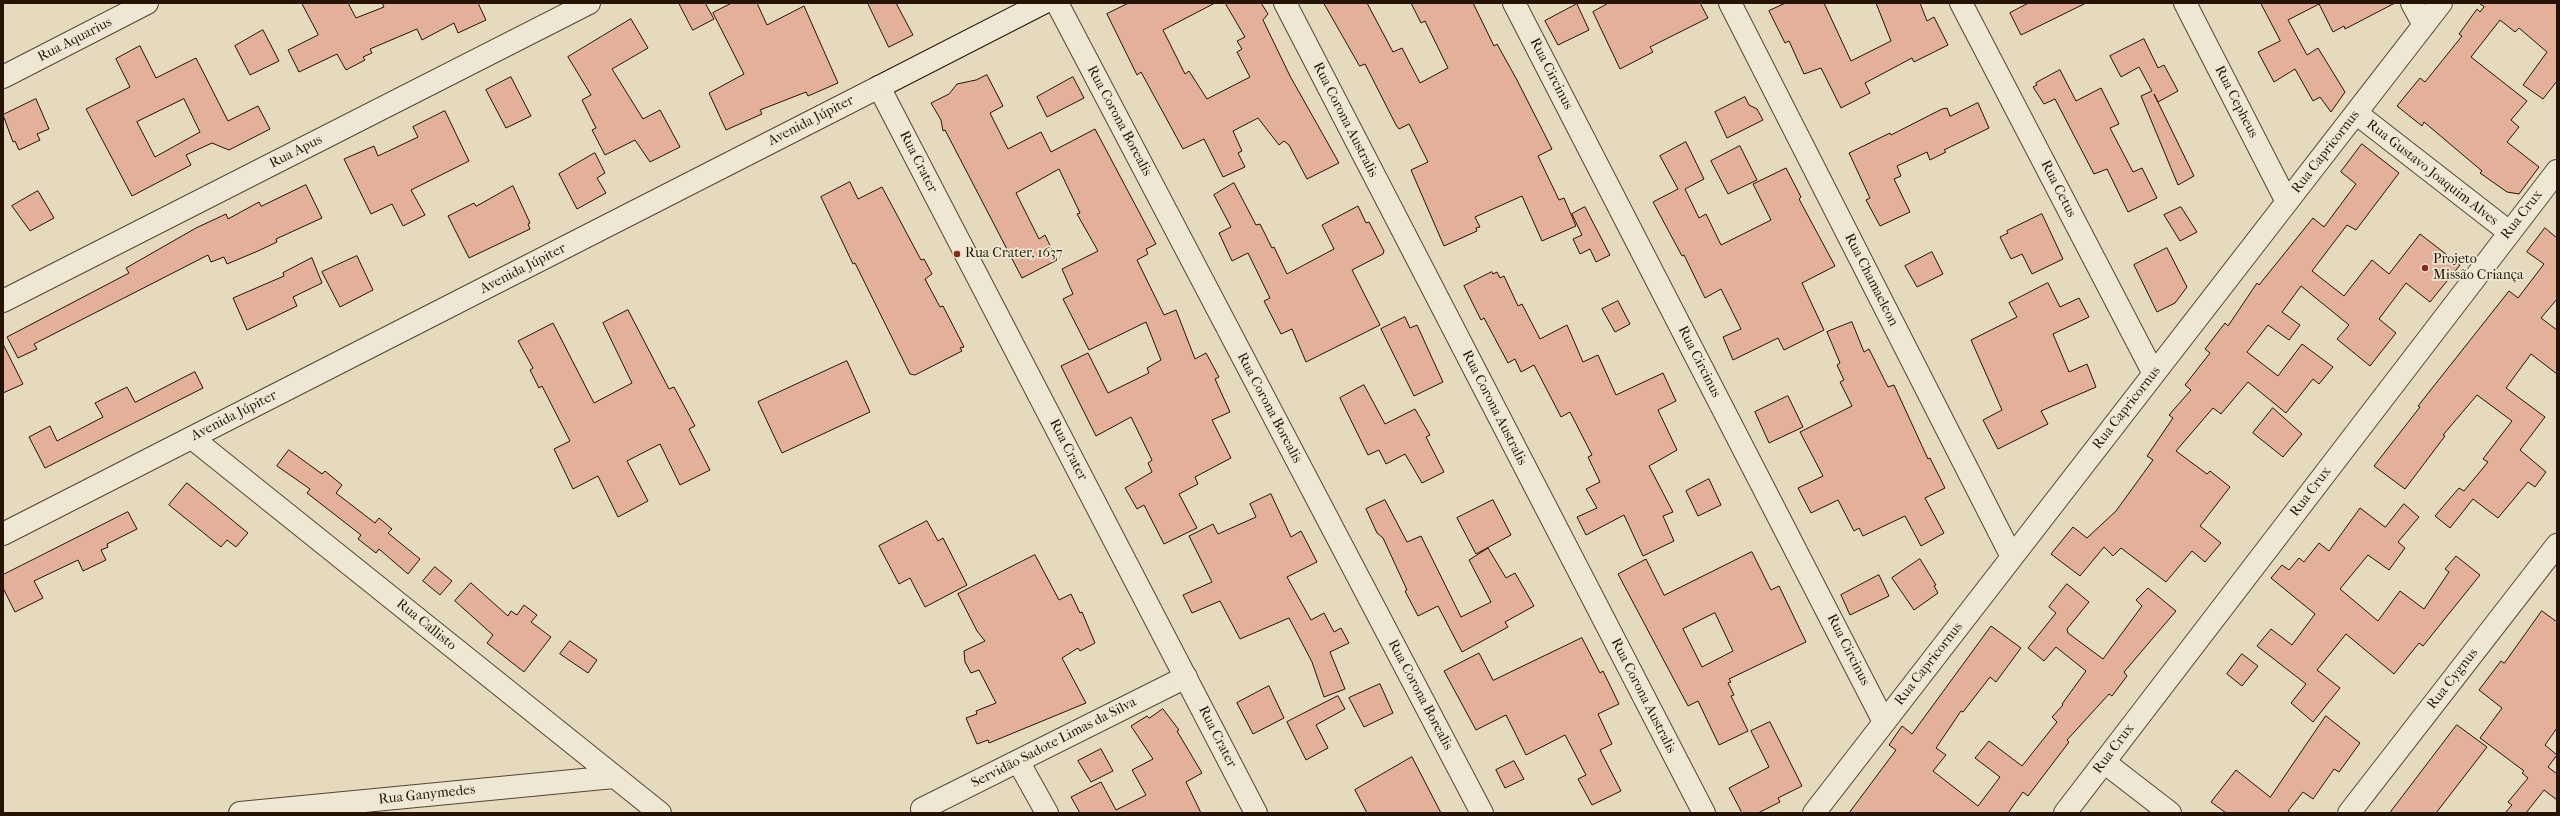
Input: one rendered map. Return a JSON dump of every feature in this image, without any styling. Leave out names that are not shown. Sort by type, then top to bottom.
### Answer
[{"type":"street","name":"Rua Aquarius","points":[[3,76],[147,3]]},
{"type":"street","name":"Rua Apus","points":[[3,301],[589,3]]},
{"type":"street","name":"Rua Corona Borealis","points":[[1057,3],[1482,813]]},
{"type":"street","name":"Rua Corona Australis","points":[[1285,3],[1704,813]]},
{"type":"street","name":"Rua Circinus","points":[[1514,3],[1884,722]]},
{"type":"street","name":"Rua Chamaeleon","points":[[1730,3],[2012,557]]},
{"type":"street","name":"Rua Cetus","points":[[1961,3],[2154,374]]},
{"type":"street","name":"Rua Cepheus","points":[[2185,3],[2287,202]]},
{"type":"street","points":[[2412,3],[2424,25]]},
{"type":"street","name":"Rua Capricornus","points":[[1814,813],[2441,3]]},
{"type":"street","name":"Avenida Júpiter","points":[[3,534],[879,87],[1030,6]]},
{"type":"street","name":"Rua Crater","points":[[879,87],[1256,813]]},
{"type":"street","name":"Rua Gustavo Joaquim Alves","points":[[2356,113],[2509,232]]},
{"type":"street","name":"Rua Crux","points":[[2065,813],[2557,171]]},
{"type":"street","name":"Rua Callisto","points":[[192,438],[660,813]]},
{"type":"street","name":"Rua Cygnus","points":[[2349,813],[2557,545]]},
{"type":"street","name":"Servidão Sadote Limas da Silva","points":[[922,809],[1186,677]]},
{"type":"street","points":[[1018,761],[1047,813]]},
{"type":"street","points":[[2104,762],[2170,813]]},
{"type":"street","name":"Rua Ganymedes","points":[[240,813],[614,777]]},
{"type":"building","points":[[302,3],[348,3],[356,18],[384,7],[382,3],[478,3],[486,20],[458,33],[454,23],[422,40],[417,29],[370,49],[372,53],[363,57],[365,60],[346,70],[337,54],[299,72],[288,50],[318,35]]},
{"type":"building","points":[[679,3],[705,3],[714,19],[693,30]]},
{"type":"building","points":[[732,3],[757,3],[767,25],[804,6],[838,83],[808,96],[806,92],[760,110],[762,114],[726,130],[709,93],[744,74],[713,13]]},
{"type":"building","points":[[868,3],[896,3],[913,35],[889,47]]},
{"type":"building","points":[[1129,3],[1215,3],[1163,30],[1185,74],[1189,71],[1207,99],[1250,77],[1237,52],[1242,49],[1237,41],[1245,37],[1225,3],[1261,3],[1268,14],[1263,20],[1290,76],[1339,163],[1307,179],[1289,145],[1284,141],[1279,145],[1258,118],[1233,131],[1242,151],[1238,153],[1245,167],[1223,177],[1204,139],[1183,149],[1141,72],[1137,75],[1107,14]]},
{"type":"building","points":[[1324,3],[1367,3],[1393,52],[1402,48],[1420,83],[1448,68],[1425,21],[1421,23],[1411,3],[1473,3],[1494,46],[1497,44],[1517,80],[1552,149],[1538,156],[1559,200],[1564,198],[1576,226],[1542,241],[1522,196],[1475,217],[1480,227],[1476,228],[1477,231],[1444,246],[1411,170],[1428,162],[1409,124],[1399,129],[1396,125],[1365,64],[1360,66]]},
{"type":"building","points":[[1609,3],[1700,3],[1708,18],[1650,47],[1653,52],[1620,69],[1593,12]]},
{"type":"building","points":[[1786,3],[1824,3],[1851,61],[1891,41],[1876,3],[1920,3],[1927,21],[1934,17],[1948,45],[1914,62],[1912,58],[1865,83],[1870,93],[1841,108],[1821,68],[1804,74],[1789,41],[1785,43],[1769,11]]},
{"type":"building","points":[[2029,3],[2086,3],[2021,35],[2010,13]]},
{"type":"building","points":[[2261,3],[2395,3],[2345,29],[2344,26],[2333,32],[2319,4],[2288,20],[2307,55],[2318,48],[2345,92],[2331,112],[2320,97],[2313,101],[2295,69],[2274,82],[2258,52],[2280,41]]},
{"type":"building","points":[[2479,3],[2557,3],[2557,81],[2543,99],[2523,85],[2547,52],[2519,28],[2515,32],[2500,20],[2471,57],[2527,101],[2511,120],[2519,127],[2507,142],[2539,167],[2519,194],[2507,192],[2480,173],[2482,171],[2424,122],[2422,126],[2397,106],[2420,78],[2425,82],[2462,36],[2459,34],[2477,9],[2480,12],[2484,7]]},
{"type":"building","points":[[1577,4],[1589,30],[1558,45],[1545,21]]},
{"type":"building","points":[[631,19],[648,48],[612,69],[643,119],[660,110],[680,147],[650,162],[635,140],[605,155],[592,130],[596,128],[582,100],[591,95],[568,57]]},
{"type":"building","points":[[263,30],[279,61],[250,75],[235,46]]},
{"type":"building","points":[[2144,39],[2158,68],[2164,65],[2178,91],[2158,102],[2154,94],[2194,176],[2178,185],[2141,96],[2152,91],[2139,67],[2121,77],[2110,56]]},
{"type":"building","points":[[140,46],[156,78],[196,58],[228,121],[258,106],[270,129],[229,150],[212,143],[186,155],[191,165],[132,196],[86,109],[130,87],[116,59]],"holes":[[[184,99],[200,132],[155,157],[137,122]]]},
{"type":"building","points":[[2060,70],[2076,101],[2101,88],[2119,124],[2110,128],[2133,172],[2142,168],[2157,198],[2128,212],[2107,169],[2094,174],[2055,99],[2044,104],[2033,87],[2037,85],[2036,83]]},
{"type":"building","points":[[987,75],[1003,106],[990,113],[1008,149],[1041,132],[1051,152],[1095,129],[1156,244],[1146,249],[1148,254],[1137,260],[1164,315],[1176,310],[1195,359],[1206,353],[1219,377],[1215,379],[1230,412],[1212,420],[1231,458],[1195,477],[1198,484],[1179,494],[1197,528],[1164,544],[1144,505],[1137,509],[1125,488],[1152,472],[1148,463],[1152,460],[1131,417],[1096,436],[1061,366],[1088,353],[1108,393],[1149,373],[1147,368],[1161,360],[1146,322],[1089,350],[1063,299],[1073,294],[1062,269],[1098,251],[1077,214],[1080,213],[1059,169],[1016,193],[1039,239],[1045,235],[1057,260],[1022,278],[945,130],[943,131],[941,120],[931,103],[949,94],[957,84],[976,80]]},
{"type":"building","points":[[511,77],[531,116],[506,128],[486,90]]},
{"type":"building","points":[[1073,77],[1084,98],[1047,117],[1037,97]]},
{"type":"building","points":[[1745,97],[1749,105],[1757,109],[1763,120],[1727,138],[1715,112]]},
{"type":"building","points":[[36,99],[49,129],[37,134],[40,140],[19,150],[15,141],[13,142],[3,115]]},
{"type":"building","points":[[1978,103],[1989,128],[1944,150],[1946,152],[1930,160],[1927,152],[1897,166],[1901,176],[1894,179],[1910,212],[1880,226],[1866,200],[1870,198],[1849,153],[1890,133],[1891,135],[1942,109],[1947,108],[1950,116]]},
{"type":"building","points":[[445,111],[469,161],[411,190],[425,215],[403,226],[392,204],[371,214],[344,159],[374,146],[378,156],[418,137],[413,127]]},
{"type":"building","points":[[1686,142],[1704,179],[1685,189],[1699,218],[1706,214],[1721,245],[1771,220],[1753,184],[1786,168],[1801,197],[1799,199],[1835,266],[1802,283],[1824,330],[1784,350],[1778,338],[1733,360],[1723,337],[1741,329],[1721,289],[1705,298],[1684,255],[1682,256],[1653,202],[1678,189],[1660,156]]},
{"type":"building","points":[[2362,144],[2399,173],[2356,230],[2347,225],[2312,271],[2344,296],[2372,260],[2389,274],[2420,234],[2460,265],[2430,302],[2406,283],[2379,319],[2396,333],[2370,366],[2337,339],[2349,325],[2301,286],[2282,312],[2300,325],[2289,340],[2268,325],[2247,352],[2278,376],[2302,344],[2333,367],[2319,384],[2313,379],[2286,413],[2248,382],[2221,414],[2213,408],[2176,451],[2207,474],[2210,471],[2230,487],[2200,526],[2221,543],[2205,562],[2192,551],[2166,582],[2121,548],[2113,556],[2104,547],[2080,576],[2051,554],[2073,527],[2087,538],[2116,511],[2153,460],[2147,456],[2173,418],[2169,415],[2191,390],[2185,385],[2210,353],[2205,349],[2225,323],[2228,326],[2257,283],[2259,285],[2313,218],[2324,227],[2356,184],[2341,172]]},
{"type":"building","points":[[1740,146],[1757,180],[1728,194],[1711,161]]},
{"type":"building","points":[[595,153],[605,173],[597,178],[606,193],[577,209],[559,174]]},
{"type":"building","points":[[850,182],[858,199],[882,187],[921,260],[924,259],[932,274],[925,279],[940,307],[943,306],[964,347],[960,348],[962,351],[915,375],[910,374],[855,263],[853,264],[821,197]]},
{"type":"building","points":[[1234,183],[1256,225],[1260,224],[1272,248],[1274,247],[1287,274],[1334,249],[1322,225],[1358,206],[1366,223],[1369,222],[1384,251],[1383,254],[1352,270],[1380,325],[1306,362],[1292,329],[1281,334],[1264,301],[1270,298],[1248,253],[1232,261],[1219,233],[1231,227],[1214,195]]},
{"type":"building","points":[[306,185],[322,218],[276,239],[277,242],[227,264],[224,257],[211,262],[208,255],[34,344],[37,349],[18,358],[7,337],[129,273],[126,268],[196,228],[226,214],[228,219],[259,202],[261,206]]},
{"type":"building","points":[[513,186],[530,223],[528,224],[530,229],[469,258],[448,216],[474,203],[476,206]]},
{"type":"building","points":[[38,191],[54,218],[30,231],[12,206]]},
{"type":"building","points":[[1585,207],[1610,255],[1596,262],[1590,249],[1580,254],[1573,239],[1582,235],[1572,214]]},
{"type":"building","points":[[2181,207],[2197,232],[2180,241],[2164,215]]},
{"type":"building","points":[[2042,214],[2063,259],[2032,274],[2022,254],[2011,259],[2000,237],[2008,233],[2007,231]]},
{"type":"building","points":[[2545,228],[2557,238],[2557,299],[2541,318],[2557,330],[2557,374],[2531,354],[2506,388],[2545,417],[2520,450],[2546,472],[2535,487],[2528,482],[2498,518],[2473,499],[2450,528],[2435,516],[2459,488],[2464,491],[2488,462],[2483,459],[2512,421],[2477,395],[2443,435],[2445,436],[2405,489],[2374,466],[2420,407],[2418,406],[2509,291],[2518,298],[2544,264],[2527,252]]},
{"type":"building","points":[[2167,248],[2187,287],[2175,303],[2157,312],[2134,265]]},
{"type":"building","points":[[1932,252],[1943,274],[1917,287],[1905,266]]},
{"type":"building","points":[[357,256],[373,290],[340,307],[322,272]]},
{"type":"building","points":[[312,258],[322,283],[293,297],[297,306],[247,330],[233,298],[284,276],[283,273]]},
{"type":"building","points":[[1492,272],[1493,274],[1497,272],[1500,278],[1504,276],[1518,306],[1522,304],[1540,339],[1567,325],[1583,362],[1598,355],[1616,395],[1663,373],[1676,401],[1658,410],[1677,450],[1649,466],[1673,512],[1663,516],[1674,541],[1643,556],[1624,515],[1586,535],[1577,517],[1597,508],[1586,489],[1600,482],[1588,457],[1592,455],[1570,412],[1561,417],[1534,365],[1521,372],[1515,359],[1508,363],[1484,318],[1481,320],[1464,286]]},
{"type":"building","points":[[2048,283],[2060,307],[2079,298],[2089,317],[2053,334],[2069,372],[2087,364],[2096,387],[2041,411],[2048,424],[1998,449],[1983,420],[2002,410],[1971,340],[2017,317],[2009,303]]},
{"type":"building","points":[[1618,301],[1630,324],[1615,332],[1602,309]]},
{"type":"building","points":[[628,310],[669,389],[674,387],[695,426],[689,429],[710,470],[680,485],[660,444],[627,461],[648,501],[618,517],[598,476],[573,489],[554,449],[570,441],[542,386],[539,388],[530,370],[533,368],[518,341],[553,323],[594,403],[632,383],[603,323]]},
{"type":"building","points":[[1405,317],[1410,328],[1417,325],[1443,382],[1414,396],[1381,329]]},
{"type":"building","points":[[1852,322],[1864,352],[1869,349],[1888,387],[1894,385],[1928,459],[1930,458],[1945,488],[1925,498],[1944,533],[1921,546],[1905,516],[1863,536],[1859,528],[1854,531],[1838,500],[1811,513],[1798,488],[1823,476],[1800,432],[1852,406],[1840,382],[1844,380],[1837,365],[1840,363],[1827,332]]},
{"type":"building","points":[[3,344],[23,384],[3,393]]},
{"type":"building","points":[[847,361],[870,412],[782,453],[758,402]]},
{"type":"building","points":[[195,372],[203,388],[45,468],[29,437],[50,426],[57,441],[103,417],[95,403],[127,387],[135,402]]},
{"type":"building","points":[[1364,385],[1385,424],[1415,409],[1430,435],[1426,437],[1444,472],[1422,483],[1405,454],[1386,464],[1379,450],[1368,455],[1340,398]]},
{"type":"building","points":[[1788,396],[1803,427],[1769,443],[1755,412]]},
{"type":"building","points":[[2273,408],[2302,434],[2283,457],[2253,433]]},
{"type":"building","points":[[289,450],[322,474],[325,471],[342,485],[336,493],[375,523],[379,518],[392,529],[388,533],[420,559],[408,574],[379,549],[376,553],[358,539],[361,535],[307,493],[310,489],[277,466]]},
{"type":"building","points":[[1709,479],[1721,505],[1698,516],[1686,491]]},
{"type":"building","points":[[187,483],[248,533],[236,547],[227,540],[221,547],[169,505]]},
{"type":"building","points":[[1271,494],[1291,537],[1301,531],[1317,562],[1287,577],[1311,620],[1324,613],[1334,632],[1341,628],[1349,643],[1330,652],[1345,689],[1324,697],[1312,662],[1289,618],[1240,639],[1220,601],[1192,613],[1183,595],[1212,582],[1189,536],[1213,524],[1218,534],[1256,517],[1250,504]]},
{"type":"building","points":[[1385,500],[1407,542],[1421,536],[1461,617],[1491,602],[1469,560],[1488,548],[1506,578],[1515,573],[1534,606],[1505,622],[1508,627],[1462,652],[1438,606],[1418,616],[1405,591],[1407,590],[1383,538],[1377,533],[1366,509]]},
{"type":"building","points":[[1493,500],[1511,535],[1476,554],[1457,518]]},
{"type":"building","points":[[2404,504],[2419,517],[2398,542],[2405,548],[2389,570],[2368,555],[2340,589],[2378,621],[2400,591],[2424,609],[2449,572],[2445,569],[2456,556],[2480,575],[2423,646],[2419,643],[2394,674],[2346,634],[2317,670],[2340,688],[2313,722],[2291,703],[2306,684],[2257,646],[2271,629],[2292,645],[2315,614],[2271,578],[2282,565],[2289,570],[2299,558],[2304,562],[2319,543],[2329,551],[2360,508],[2385,527]]},
{"type":"building","points":[[128,512],[137,529],[107,544],[108,547],[101,550],[106,560],[83,571],[78,560],[34,581],[43,598],[15,612],[3,588],[3,575]]},
{"type":"building","points":[[927,521],[938,541],[943,538],[967,585],[925,607],[910,578],[899,584],[879,546]]},
{"type":"building","points":[[1752,552],[1771,590],[1779,586],[1806,642],[1729,679],[1731,682],[1728,683],[1734,695],[1731,696],[1748,731],[1719,745],[1698,701],[1688,706],[1618,574],[1646,559],[1664,595]],"holes":[[[1715,613],[1733,651],[1702,667],[1683,629]]]},
{"type":"building","points":[[1035,555],[1059,600],[1071,594],[1080,613],[1082,612],[1095,643],[1080,651],[1078,648],[1062,658],[1086,703],[989,743],[988,740],[977,744],[966,718],[977,714],[976,711],[996,703],[979,670],[971,673],[965,662],[964,651],[985,641],[977,631],[958,594]]},
{"type":"building","points":[[1920,559],[1936,585],[1934,586],[1938,593],[1914,610],[1892,578]]},
{"type":"building","points":[[435,567],[452,581],[440,595],[423,581]]},
{"type":"building","points":[[1879,575],[1889,596],[1850,615],[1841,595]]},
{"type":"building","points":[[471,583],[508,616],[511,611],[517,615],[524,605],[537,615],[531,622],[551,637],[524,672],[487,643],[493,635],[455,601]]},
{"type":"building","points":[[2067,584],[2089,602],[2067,629],[2068,633],[2103,659],[2142,606],[2136,600],[2148,588],[2176,611],[2124,672],[2127,676],[2112,696],[2109,694],[2067,740],[2069,742],[2028,796],[2023,792],[2008,813],[1849,813],[1896,750],[1889,745],[1902,726],[1912,734],[1991,626],[2021,648],[1996,682],[1990,677],[1963,712],[1961,711],[1936,748],[1946,755],[1933,771],[1978,806],[2000,777],[1975,758],[1989,741],[2022,766],[2057,722],[2052,717],[2063,705],[2062,704],[2086,671],[2056,647],[2044,661],[2028,648],[2056,613],[2049,607]]},
{"type":"building","points":[[2542,611],[2557,622],[2557,728],[2545,745],[2557,755],[2548,767],[2557,774],[2557,800],[2544,790],[2526,813],[2505,813],[2512,805],[2508,802],[2528,778],[2522,773],[2524,771],[2480,738],[2502,708],[2479,690],[2501,661],[2504,663]]},
{"type":"building","points":[[1582,638],[1600,673],[1603,671],[1619,704],[1598,714],[1612,744],[1600,750],[1621,791],[1592,805],[1578,779],[1586,775],[1565,735],[1526,755],[1506,715],[1476,730],[1444,671],[1479,653],[1493,680]]},
{"type":"building","points":[[570,641],[597,660],[588,673],[560,654]]},
{"type":"building","points":[[2242,654],[2258,666],[2242,686],[2227,674]]},
{"type":"building","points":[[1380,684],[1393,713],[1364,727],[1349,698]]},
{"type":"building","points":[[1269,686],[1284,718],[1253,734],[1237,703]]},
{"type":"building","points":[[1338,696],[1345,709],[1316,725],[1328,748],[1306,760],[1287,722]]},
{"type":"building","points":[[1163,709],[1179,730],[1177,731],[1202,773],[1186,782],[1201,813],[1080,813],[1071,797],[1101,782],[1116,810],[1146,795],[1132,770],[1153,759],[1131,726],[1147,716],[1149,718]]},
{"type":"building","points":[[2326,716],[2360,743],[2339,772],[2334,769],[2313,799],[2303,792],[2288,811],[2291,813],[2226,813],[2211,802],[2236,770],[2270,797]]},
{"type":"building","points":[[1770,722],[1802,786],[1778,798],[1780,802],[1758,813],[1742,813],[1729,788],[1769,767],[1751,731]]},
{"type":"building","points":[[2457,725],[2487,747],[2436,813],[2390,813]]},
{"type":"building","points":[[1101,749],[1113,771],[1091,782],[1078,761]]},
{"type":"building","points":[[1412,757],[1441,813],[1367,813],[1355,790]]},
{"type":"building","points":[[1514,761],[1524,779],[1505,788],[1496,770]]},
{"type":"place","name":"Rua Crater, 1637","points":[[957,254]]},
{"type":"place","name":"Projeto Missão Criança","points":[[2425,268]]}]
